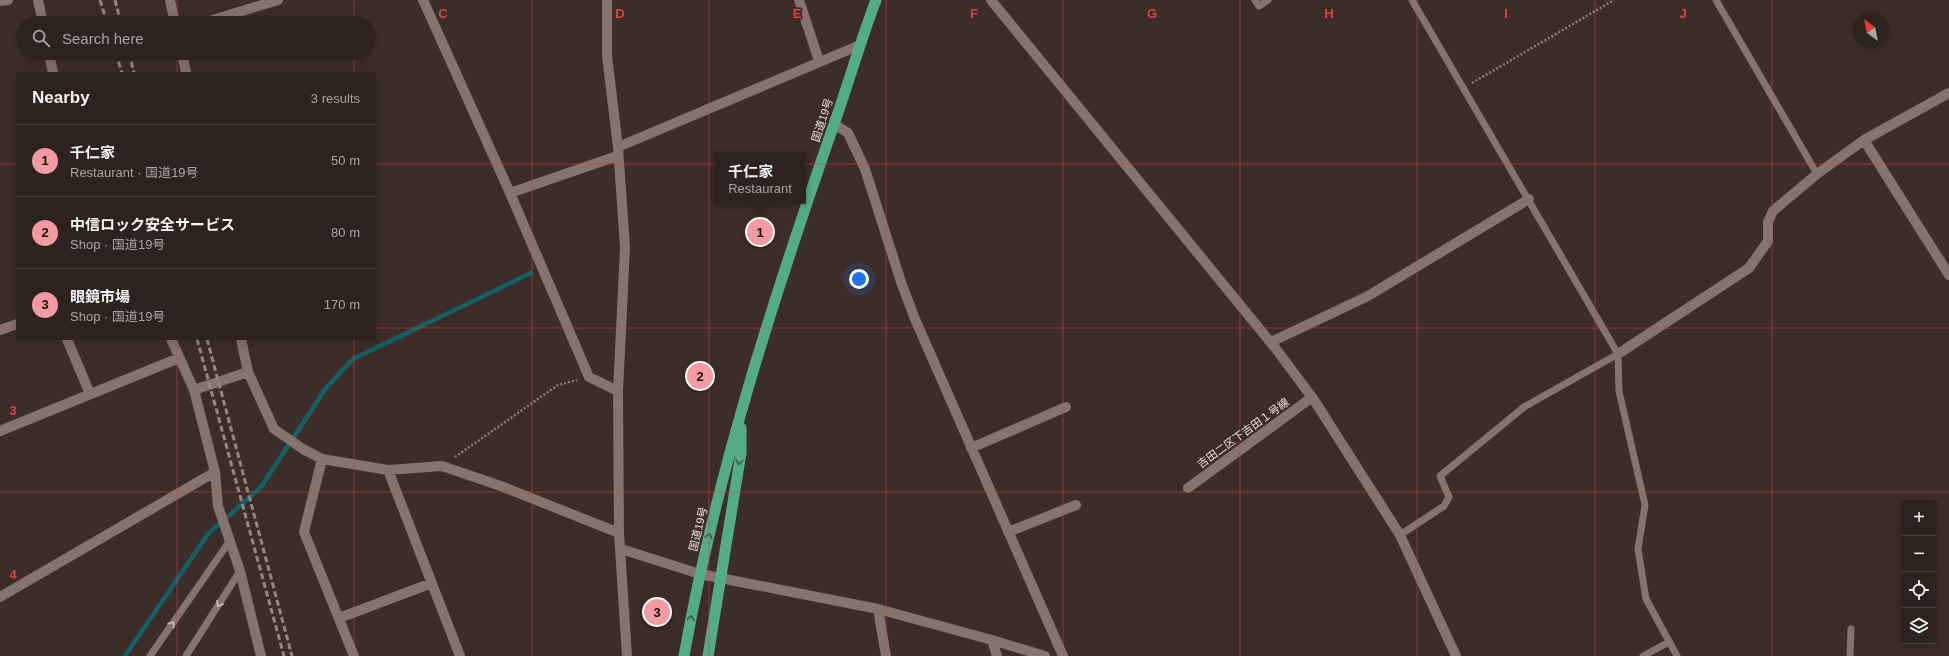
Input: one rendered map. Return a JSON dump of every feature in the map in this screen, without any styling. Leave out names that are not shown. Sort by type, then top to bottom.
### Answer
[{"type":"highway","name":"国道19号","points":[[684,656],[700,574],[741,409],[766,325],[876,0]]},
{"type":"highway","name":"国道19号","points":[[708,656],[741,453],[741,409]]},
{"type":"street","points":[[0,1],[8,0]]},
{"type":"street","points":[[38,0],[41,16]]},
{"type":"street","points":[[170,0],[173,16]]},
{"type":"street","points":[[226,16],[278,0]]},
{"type":"street","points":[[422,0],[510,193],[589,377],[618,392]]},
{"type":"street","points":[[607,0],[607,56],[618,152],[625,247],[618,392],[619,533],[627,656]]},
{"type":"street","points":[[799,0],[818,61]]},
{"type":"street","points":[[991,0],[1271,342],[1311,398],[1400,535],[1456,656]]},
{"type":"street","points":[[510,193],[618,152],[818,61],[860,45]]},
{"type":"street","points":[[50,60],[53,72]]},
{"type":"street","points":[[183,60],[186,72]]},
{"type":"street","points":[[1618,354],[1749,268],[1768,241],[1768,222],[1773,211],[1817,174],[1864,140],[1949,93]]},
{"type":"street","points":[[834,124],[848,133],[865,169],[912,311],[1063,656]]},
{"type":"street","points":[[1864,140],[1949,276]]},
{"type":"street","points":[[1271,342],[1368,296],[1529,199]]},
{"type":"street","points":[[0,330],[16,324]]},
{"type":"street","points":[[67,340],[90,394]]},
{"type":"street","points":[[171,340],[194,390],[215,472],[218,506],[240,571],[261,656]]},
{"type":"street","points":[[241,340],[248,372],[274,429],[303,449],[322,459],[388,470],[442,466],[501,486],[619,533]]},
{"type":"street","points":[[0,431],[179,358]]},
{"type":"street","points":[[194,390],[248,372]]},
{"type":"street","name":"吉田二区下吉田１号線","points":[[1188,488],[1311,398]]},
{"type":"street","points":[[971,448],[1066,407]]},
{"type":"street","points":[[322,459],[304,532],[354,656]]},
{"type":"street","points":[[388,470],[460,656]]},
{"type":"street","points":[[0,597],[215,472]]},
{"type":"street","points":[[1008,532],[1076,505]]},
{"type":"street","points":[[620,549],[700,574],[878,609],[992,640],[1044,656]]},
{"type":"street","points":[[339,618],[432,583]]},
{"type":"street","points":[[878,609],[886,656]]},
{"type":"street","points":[[992,640],[997,656]]},
{"type":"lane","points":[[1255,0],[1259,6],[1268,0]]},
{"type":"lane","points":[[1412,0],[1618,354],[1619,391],[1645,505],[1638,549],[1646,599],[1677,656]]},
{"type":"lane","points":[[1716,0],[1817,174]]},
{"type":"lane","points":[[1400,535],[1444,506],[1450,497],[1440,476],[1524,407],[1618,354]]},
{"type":"lane","points":[[150,656],[229,542]]},
{"type":"lane","points":[[186,656],[240,571]]},
{"type":"lane","points":[[1850,656],[1851,629]]},
{"type":"lane","points":[[1643,656],[1669,642]]},
{"type":"path","points":[[1464,88],[1614,0]]},
{"type":"path","points":[[442,466],[558,385],[589,377]]},
{"type":"waterway","points":[[125,656],[208,534],[261,487],[326,388],[353,359],[531,273]]},
{"type":"railway","points":[[100,0],[105,16]]},
{"type":"railway","points":[[115,0],[119,16]]},
{"type":"railway","points":[[118,60],[122,72]]},
{"type":"railway","points":[[131,60],[134,72]]},
{"type":"railway","points":[[197,340],[284,656]]},
{"type":"railway","points":[[207,340],[292,656]]},
{"type":"place","name":"千仁家","points":[[760,232]]},
{"type":"place","name":"中信ロック安全サービス","points":[[700,376]]},
{"type":"place","name":"眼鏡市場","points":[[657,612]]}]
